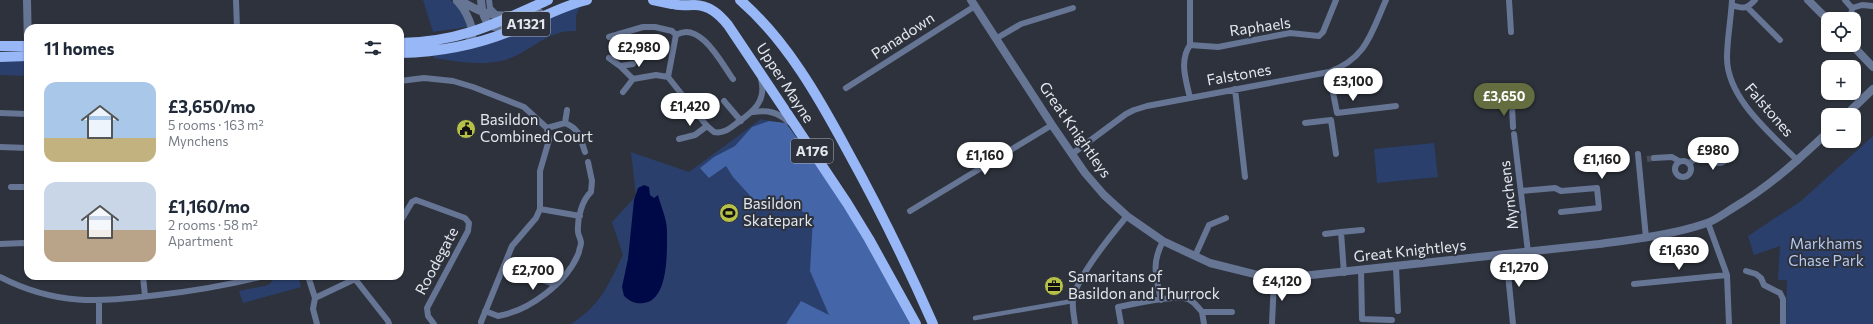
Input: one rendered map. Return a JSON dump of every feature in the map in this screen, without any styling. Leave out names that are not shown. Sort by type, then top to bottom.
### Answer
[{"type":"main road","name":"A1321","points":[[404,43],[439,40],[472,33],[548,0]]},
{"type":"main road","name":"A1321","points":[[404,53],[435,50],[465,45],[507,33],[562,7],[587,0]]},
{"type":"main road","name":"Upper Mayne","points":[[653,0],[686,6],[700,5],[718,14],[728,25],[804,138],[869,239],[916,324]]},
{"type":"main road","points":[[686,6],[697,0]]},
{"type":"main road","name":"Upper Mayne","points":[[740,0],[772,34],[797,66],[822,104],[883,217],[933,324]]},
{"type":"main road","points":[[0,46],[24,46]]},
{"type":"main road","points":[[0,56],[24,56]]},
{"type":"street","points":[[27,0],[28,24]]},
{"type":"street","points":[[236,0],[237,24]]},
{"type":"street","points":[[457,0],[468,17],[472,33],[470,42],[465,45]]},
{"type":"street","points":[[460,0],[484,13],[511,15],[524,11]]},
{"type":"street","points":[[481,0],[484,13],[491,26],[495,28],[505,27],[562,7]]},
{"type":"street","points":[[490,0],[490,8],[497,15]]},
{"type":"street","points":[[1190,0],[1190,45],[1186,50],[1183,66],[1190,98]]},
{"type":"street","name":"Raphaels","points":[[1190,45],[1218,47],[1290,34],[1319,36],[1324,32],[1336,0]]},
{"type":"street","name":"Falstones","points":[[1072,154],[1134,110],[1235,89],[1329,72],[1341,68],[1361,52],[1368,41],[1386,0]]},
{"type":"street","points":[[1509,0],[1512,32]]},
{"type":"street","points":[[1732,3],[1742,9],[1748,8],[1755,0]]},
{"type":"street","points":[[1808,0],[1821,13]]},
{"type":"street","points":[[1845,0],[1852,8],[1852,12]]},
{"type":"street","name":"Great Knightleys","points":[[973,3],[1052,125],[1072,154],[1104,195],[1127,216],[1163,241],[1195,256],[1226,267],[1274,279],[1344,273],[1646,238],[1708,223],[1767,186],[1798,161],[1821,139]]},
{"type":"street","name":"Panadown","points":[[846,88],[973,3]]},
{"type":"street","name":"Falstones","points":[[1732,3],[1727,58],[1730,80],[1734,90],[1744,104],[1798,161]]},
{"type":"street","points":[[1852,8],[1862,5],[1873,6]]},
{"type":"street","points":[[997,38],[1021,24],[1073,8]]},
{"type":"street","points":[[1748,8],[1780,40]]},
{"type":"street","points":[[609,37],[643,27],[655,27],[672,31],[676,35]]},
{"type":"street","points":[[676,35],[686,33],[703,38],[732,79]]},
{"type":"street","points":[[668,77],[676,35]]},
{"type":"street","points":[[17,56],[24,52]]},
{"type":"street","points":[[1859,52],[1873,67]]},
{"type":"street","points":[[609,58],[620,66],[633,80]]},
{"type":"street","points":[[620,66],[633,64]]},
{"type":"street","points":[[754,112],[761,99],[763,88],[758,70]]},
{"type":"street","points":[[1329,72],[1337,113]]},
{"type":"street","points":[[623,92],[633,80],[656,75],[668,77],[707,126],[714,132],[722,133],[754,112],[769,111],[781,115],[804,138]]},
{"type":"street","points":[[404,80],[424,78],[453,82],[473,87],[524,107],[547,128],[549,140],[540,171],[540,209],[536,218],[512,246],[484,311],[481,322]]},
{"type":"street","points":[[1235,89],[1245,178]]},
{"type":"street","points":[[1853,108],[1873,89]]},
{"type":"street","points":[[724,101],[741,120]]},
{"type":"street","points":[[1305,123],[1331,120],[1337,113],[1396,106]]},
{"type":"street","points":[[1512,106],[1513,127]]},
{"type":"street","points":[[565,123],[567,110]]},
{"type":"street","points":[[0,113],[24,114]]},
{"type":"street","points":[[1331,120],[1336,154]]},
{"type":"street","points":[[547,128],[565,123],[577,130],[585,152]]},
{"type":"street","points":[[910,211],[1052,125]]},
{"type":"street","points":[[679,139],[694,135],[707,126]]},
{"type":"street","name":"Mynchens","points":[[1514,134],[1522,191],[1528,252]]},
{"type":"street","points":[[0,147],[24,148]]},
{"type":"street","points":[[1689,163],[1699,157],[1711,155]]},
{"type":"street","points":[[1646,238],[1639,157],[1650,159],[1672,157],[1679,161],[1684,160],[1689,163],[1691,168],[1690,173],[1685,177],[1680,176],[1674,170],[1675,164],[1679,161]]},
{"type":"street","points":[[484,311],[498,316],[518,311],[556,285],[575,262],[581,244],[578,232],[580,216],[586,197],[591,192],[592,180],[588,162]]},
{"type":"street","points":[[11,187],[24,187]]},
{"type":"street","points":[[1522,191],[1555,188],[1561,192],[1597,188],[1599,208],[1561,212]]},
{"type":"street","name":"Roodegate","points":[[404,215],[412,202],[416,200],[464,218],[469,223],[468,231],[427,308],[428,316],[434,324]]},
{"type":"street","points":[[540,209],[580,216]]},
{"type":"street","points":[[1075,324],[1073,301],[1077,285],[1115,230],[1127,216]]},
{"type":"street","points":[[1195,256],[1209,225],[1226,218]]},
{"type":"street","points":[[1708,223],[1727,275],[1729,324]]},
{"type":"street","name":"Great Knightleys","points":[[1325,234],[1362,230]]},
{"type":"street","name":"Great Knightleys","points":[[1341,232],[1344,273]]},
{"type":"street","points":[[1161,300],[1154,264],[1157,253],[1163,241]]},
{"type":"street","points":[[0,244],[24,244]]},
{"type":"street","points":[[1506,254],[1513,324]]},
{"type":"street","points":[[504,265],[556,285]]},
{"type":"street","points":[[1396,267],[1398,311]]},
{"type":"street","points":[[1361,270],[1362,318],[1392,320]]},
{"type":"street","points":[[1746,271],[1756,274],[1761,278],[1764,285],[1780,293],[1783,299],[1782,324]]},
{"type":"street","points":[[1634,284],[1727,275]]},
{"type":"street","points":[[0,277],[27,290],[72,300],[99,300],[199,290],[245,280]]},
{"type":"street","points":[[1273,324],[1274,279]]},
{"type":"street","points":[[143,280],[145,296]]},
{"type":"street","points":[[309,280],[315,298],[313,309],[317,324]]},
{"type":"street","points":[[315,298],[353,280]]},
{"type":"street","points":[[356,280],[388,320],[388,324]]},
{"type":"street","points":[[1121,324],[1118,307],[1183,298],[1193,302],[1202,312],[1204,324]]},
{"type":"street","points":[[99,300],[99,324]]},
{"type":"street","points":[[975,318],[1073,301]]},
{"type":"street","points":[[1202,312],[1232,312]]},
{"type":"green space","points":[[423,0],[450,0],[461,12],[467,27],[433,32]]},
{"type":"green space","points":[[581,4],[576,16],[576,31],[556,34],[505,60],[479,63],[434,58],[434,52]]},
{"type":"green space","points":[[24,59],[24,76],[0,75],[0,60]]},
{"type":"green space","points":[[761,119],[783,124],[913,324],[571,324],[597,302],[608,285],[623,255],[612,222],[636,196],[631,152],[689,172]]},
{"type":"green space","name":"Markhams Chase Park","points":[[1873,136],[1873,324],[1786,324],[1787,280],[1778,280],[1780,246],[1754,255],[1748,236],[1801,201]]},
{"type":"green space","points":[[1434,143],[1438,177],[1377,183],[1374,149]]},
{"type":"green space","points":[[273,280],[299,280],[301,287],[243,303],[239,291],[269,285]]},
{"type":"shaded area","points":[[769,121],[786,123],[844,203],[913,324],[786,324],[801,301],[829,315],[810,271],[813,218],[794,206],[765,206],[753,199],[733,177],[726,166],[709,178],[700,168],[714,157],[735,146],[752,127]]},
{"type":"shaded area","points":[[644,185],[649,187],[650,195],[654,198],[658,195],[666,222],[667,250],[665,273],[658,293],[652,300],[644,303],[636,303],[624,296],[622,287],[628,259],[634,200],[638,188]]},
{"type":"tunnel","points":[[1647,159],[1654,158]]},
{"type":"place","name":"Basildon Combined Court","points":[[466,129]]},
{"type":"place","name":"Basildon Skatepark","points":[[729,213]]},
{"type":"place","name":"Samaritans of Basildon and Thurrock","points":[[1054,286]]}]
